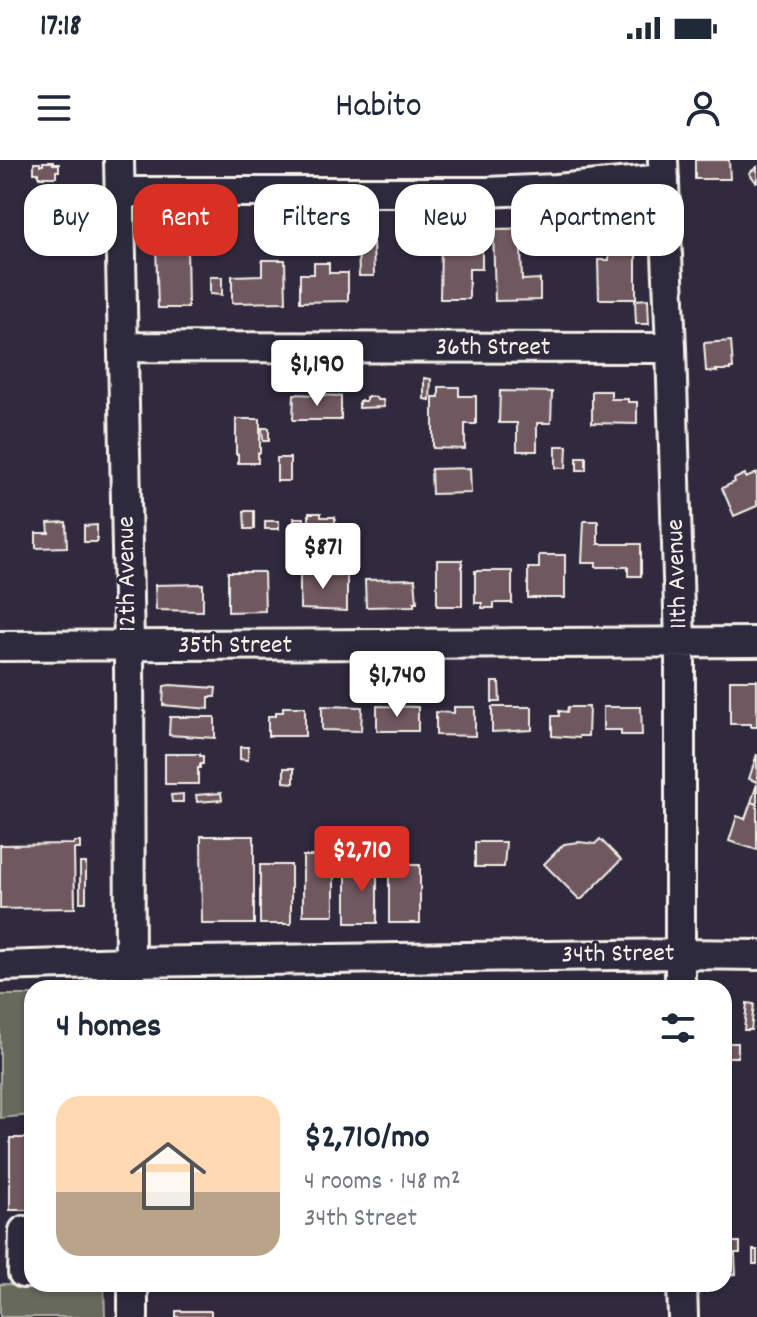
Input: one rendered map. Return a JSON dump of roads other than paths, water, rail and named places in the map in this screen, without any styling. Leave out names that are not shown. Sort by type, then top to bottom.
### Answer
[{"type":"street","name":"12th Avenue","points":[[119,160],[129,646],[130,975]]},
{"type":"street","points":[[119,192],[487,192],[596,186],[663,170]]},
{"type":"street","name":"11th Avenue","points":[[663,170],[680,643],[680,980]]},
{"type":"street","name":"36th Street","points":[[123,347],[671,348]]},
{"type":"street","name":"35th Street","points":[[0,646],[757,642]]},
{"type":"street","name":"34th Street","points":[[0,966],[130,975],[680,954],[757,955]]},
{"type":"street","points":[[24,1231],[24,1273]]},
{"type":"street","points":[[133,1292],[133,1317]]},
{"type":"street","points":[[682,1292],[683,1317]]}]
